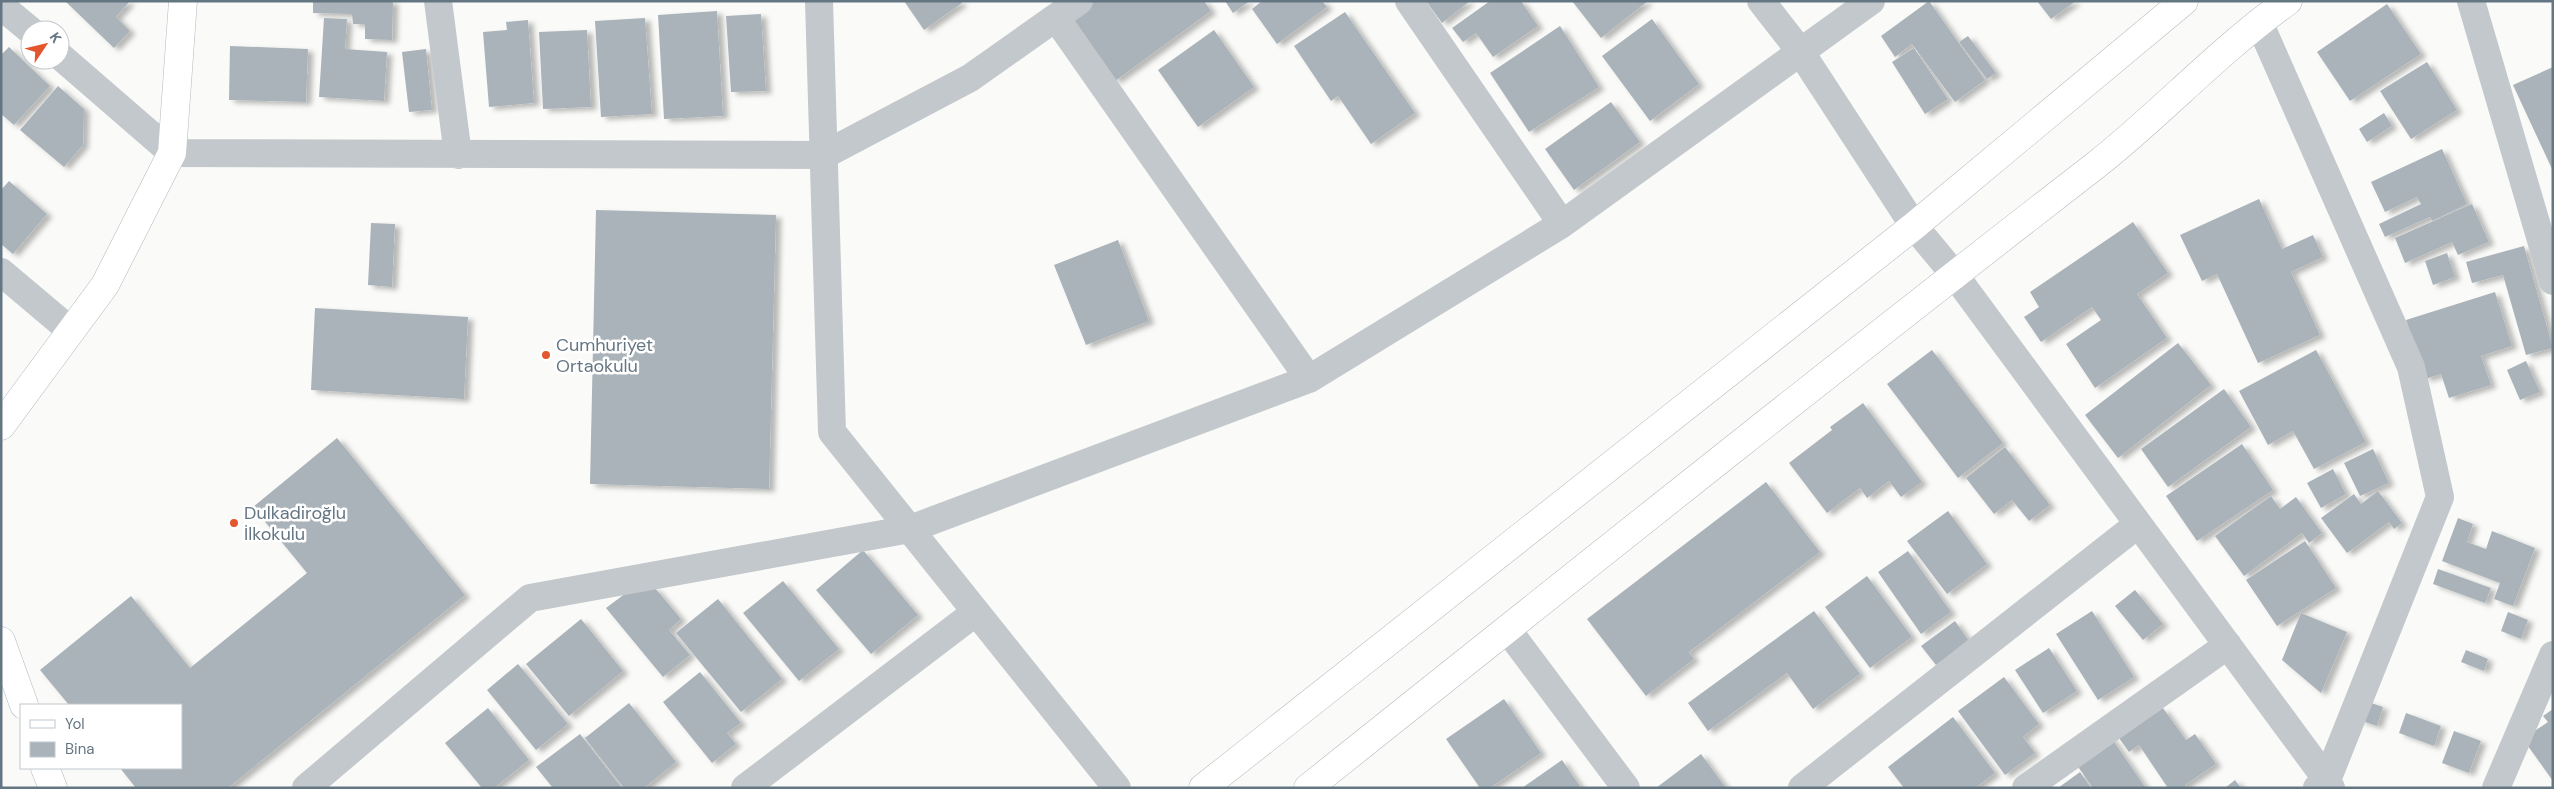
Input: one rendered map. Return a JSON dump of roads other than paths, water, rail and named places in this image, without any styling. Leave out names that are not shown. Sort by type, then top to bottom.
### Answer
[{"type":"main road","points":[[1,426],[105,285],[172,153],[183,1]]},
{"type":"main road","points":[[1203,788],[1914,226],[2184,1]]},
{"type":"main road","points":[[1308,788],[1954,274],[2102,160],[2259,22],[2288,1]]},
{"type":"main road","points":[[1,640],[24,704]]},
{"type":"street","points":[[438,1],[458,155]]},
{"type":"street","points":[[819,1],[832,432],[1118,788]]},
{"type":"street","points":[[70,65],[172,153],[458,155],[824,154],[970,78],[1079,1]]},
{"type":"street","points":[[1409,1],[1562,224]]},
{"type":"street","points":[[1760,1],[1800,52],[1914,226],[1954,274],[2331,786]]},
{"type":"street","points":[[321,783],[530,598],[910,529],[1309,379],[1562,224],[1871,1]]},
{"type":"street","points":[[2471,1],[2553,281]]},
{"type":"street","points":[[1,6],[20,22]]},
{"type":"street","points":[[1056,18],[1309,379]]},
{"type":"street","points":[[2259,22],[2411,367],[2440,496],[2331,786]]},
{"type":"street","points":[[1,272],[71,331]]},
{"type":"street","points":[[1802,788],[2137,525]]},
{"type":"street","points":[[745,788],[976,612]]},
{"type":"street","points":[[1507,629],[1626,788]]},
{"type":"street","points":[[2026,788],[2228,645]]},
{"type":"street","points":[[2496,788],[2553,654]]},
{"type":"place","name":"Cumhuriyet Ortaokulu","points":[[546,355]]},
{"type":"place","name":"Dulkadiroğlu İlkokulu","points":[[234,523]]}]
